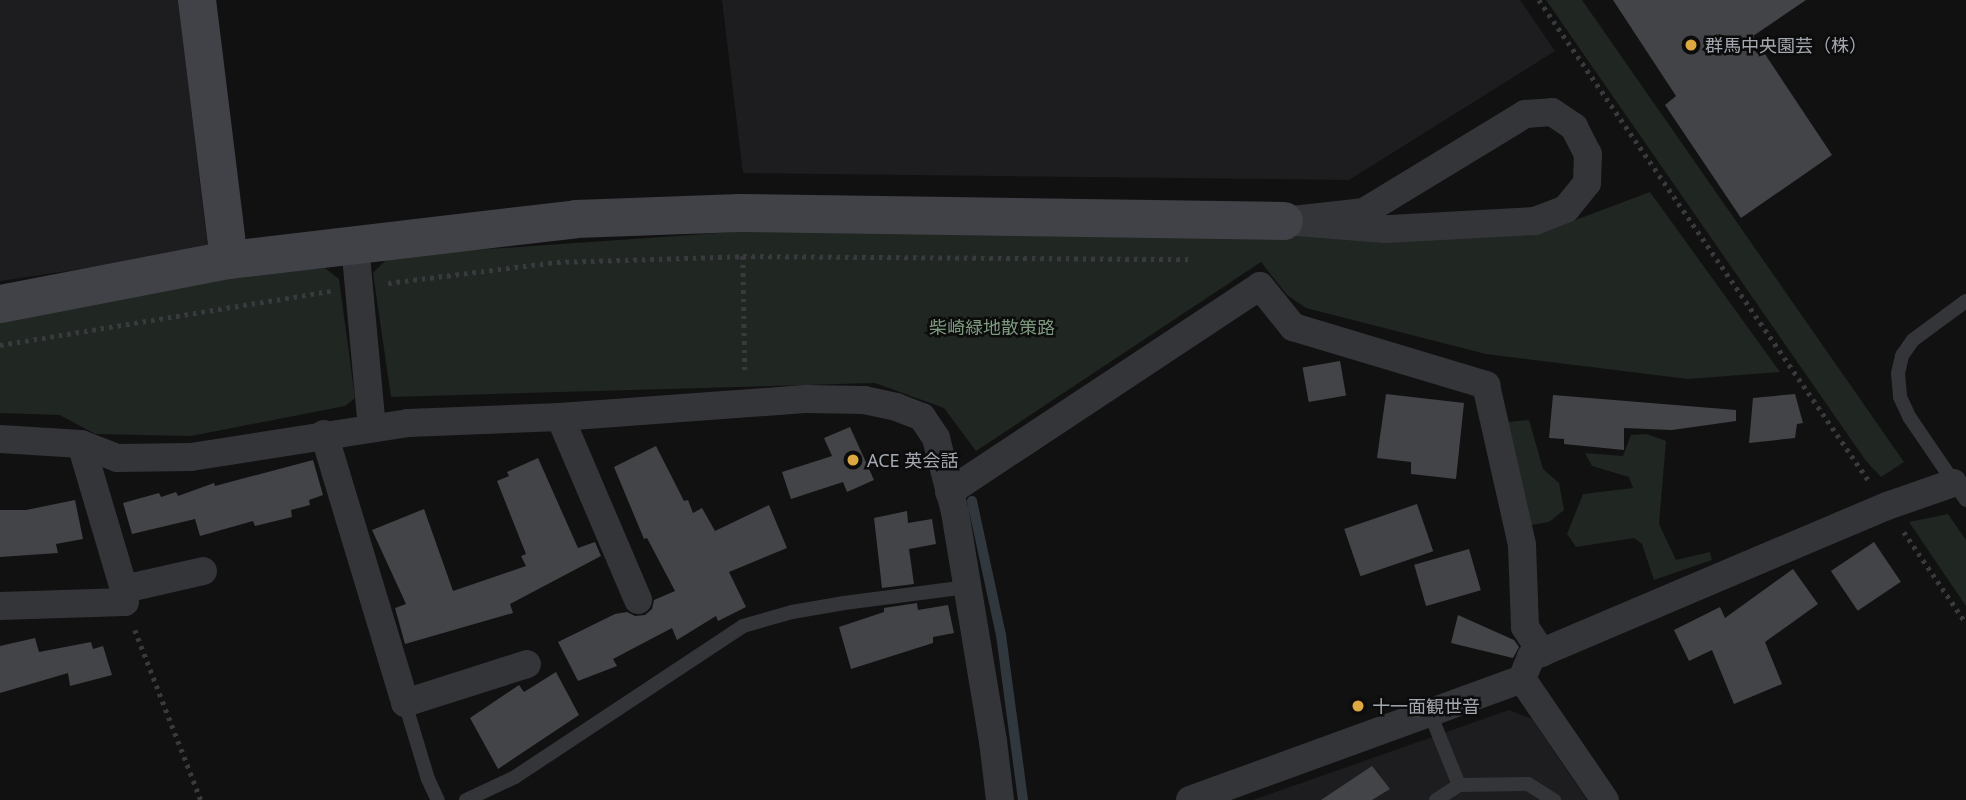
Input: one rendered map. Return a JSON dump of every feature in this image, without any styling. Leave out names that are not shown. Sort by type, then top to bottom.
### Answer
[{"type":"street","points":[[197,0],[229,260]]},
{"type":"street","points":[[0,304],[229,260],[576,219],[740,213],[1284,221],[1385,229],[1535,221],[1566,209],[1587,183],[1588,154],[1574,127],[1552,112],[1525,114],[1364,212],[1284,221]]},
{"type":"street","points":[[355,245],[373,428]]},
{"type":"street","points":[[949,492],[1260,286],[1293,327],[1486,385],[1522,545],[1525,627],[1542,653]]},
{"type":"street","points":[[0,439],[81,444],[117,458],[191,457],[324,434],[408,423],[560,416],[808,399],[864,400],[896,407],[922,417],[936,438],[967,587],[1000,800]]},
{"type":"street","points":[[560,416],[638,600]]},
{"type":"street","points":[[324,434],[405,703],[527,664]]},
{"type":"street","points":[[81,444],[124,589],[203,571]]},
{"type":"street","points":[[1190,800],[1522,679],[1531,657],[1887,506],[1960,491]]},
{"type":"street","points":[[0,606],[125,602]]},
{"type":"street","points":[[1522,679],[1605,800]]},
{"type":"lane","points":[[1960,491],[1910,418],[1900,397],[1898,373],[1902,356],[1913,340],[1966,301]]},
{"type":"lane","points":[[466,800],[515,777],[743,626],[792,612],[967,587]]},
{"type":"lane","points":[[405,703],[428,779],[438,800]]},
{"type":"lane","points":[[1430,713],[1459,785]]},
{"type":"lane","points":[[1436,800],[1459,785],[1528,784],[1554,800]]},
{"type":"path","points":[[1539,0],[1966,623]]},
{"type":"path","points":[[743,256],[745,404]]},
{"type":"path","points":[[0,345],[359,286],[558,262],[743,256],[1205,259]]},
{"type":"path","points":[[125,602],[201,800]]},
{"type":"shaded area","points":[[0,0],[178,0],[208,250],[0,281]]},
{"type":"shaded area","points":[[722,0],[1520,0],[1555,51],[1349,180],[743,173]]},
{"type":"shaded area","points":[[1509,710],[1532,719],[1587,800],[1253,800]]},
{"type":"green space","points":[[1546,0],[1582,0],[1904,462],[1881,477],[1866,461]]},
{"type":"green space","name":"柴崎緑地散策路","points":[[1650,192],[1780,372],[1688,379],[1486,354],[1306,308],[1287,295],[1261,262],[976,451],[944,408],[875,383],[391,397],[373,273],[390,256],[762,230],[1541,233]]},
{"type":"green space","points":[[325,268],[339,279],[355,398],[345,406],[191,436],[95,434],[60,415],[0,413],[0,321],[214,278]]},
{"type":"green space","points":[[1529,420],[1543,469],[1559,483],[1564,510],[1549,522],[1525,526],[1507,422]]},
{"type":"green space","points":[[1647,434],[1666,441],[1659,524],[1676,560],[1710,552],[1712,560],[1654,580],[1642,544],[1634,538],[1576,547],[1567,534],[1583,494],[1633,488],[1629,477],[1592,466],[1585,453],[1623,456],[1631,435]]},
{"type":"green space","points":[[1948,514],[1966,540],[1966,606],[1909,522]]},
{"type":"building","points":[[1613,0],[1806,0],[1753,36],[1832,155],[1741,218],[1665,105],[1676,96]]},
{"type":"building","points":[[1340,361],[1346,395],[1309,402],[1303,368]]},
{"type":"building","points":[[1386,394],[1464,403],[1456,479],[1411,474],[1411,462],[1377,458]]},
{"type":"building","points":[[1795,394],[1803,423],[1797,424],[1795,438],[1749,443],[1753,398]]},
{"type":"building","points":[[1553,395],[1736,410],[1736,421],[1672,430],[1624,428],[1624,450],[1564,444],[1564,439],[1549,438]]},
{"type":"building","points":[[850,427],[874,480],[847,492],[843,482],[791,499],[782,472],[832,456],[824,438]]},
{"type":"building","points":[[656,446],[684,501],[688,500],[693,513],[702,508],[715,531],[769,505],[787,548],[729,572],[746,607],[718,621],[716,616],[677,640],[672,628],[613,659],[617,666],[578,681],[558,642],[615,614],[627,612],[635,616],[645,615],[652,609],[654,600],[675,591],[647,538],[644,539],[614,467]]},
{"type":"building","points":[[538,458],[578,548],[595,542],[601,556],[510,604],[513,613],[405,644],[395,608],[406,604],[372,530],[424,509],[453,591],[526,566],[521,556],[526,554],[497,481],[509,476],[507,472]]},
{"type":"building","points":[[313,460],[323,495],[309,500],[310,505],[291,510],[292,517],[255,526],[253,521],[200,536],[195,519],[132,534],[123,503],[159,493],[161,497],[176,492],[178,496],[214,483],[215,486]]},
{"type":"building","points":[[75,500],[83,539],[56,544],[58,553],[0,557],[0,510],[26,510]]},
{"type":"building","points":[[1417,504],[1433,551],[1360,576],[1344,529]]},
{"type":"building","points":[[907,511],[908,523],[932,519],[936,544],[909,549],[914,584],[882,588],[874,518]]},
{"type":"building","points":[[1874,542],[1901,582],[1858,611],[1831,571]]},
{"type":"building","points":[[1469,549],[1481,590],[1426,606],[1414,565]]},
{"type":"building","points":[[1793,569],[1818,604],[1765,642],[1782,684],[1734,704],[1712,650],[1689,661],[1674,630],[1720,607],[1725,618]]},
{"type":"building","points":[[917,603],[918,610],[948,605],[954,633],[933,637],[933,643],[851,669],[839,627],[884,612],[884,608]]},
{"type":"building","points":[[1458,615],[1514,640],[1519,647],[1513,658],[1451,643]]},
{"type":"building","points":[[35,638],[39,652],[91,642],[93,649],[103,646],[112,675],[70,686],[68,673],[0,693],[0,646]]},
{"type":"building","points":[[556,672],[579,715],[498,769],[470,718],[519,685],[524,692]]},
{"type":"building","points":[[1372,766],[1390,789],[1372,800],[1321,800]]},
{"type":"waterway","points":[[972,501],[1001,635],[1023,800]]},
{"type":"place","name":"群馬中央園芸（株）","points":[[1691,45]]},
{"type":"place","name":"ACE 英会話","points":[[853,460]]},
{"type":"place","name":"十一面観世音","points":[[1358,706]]}]
